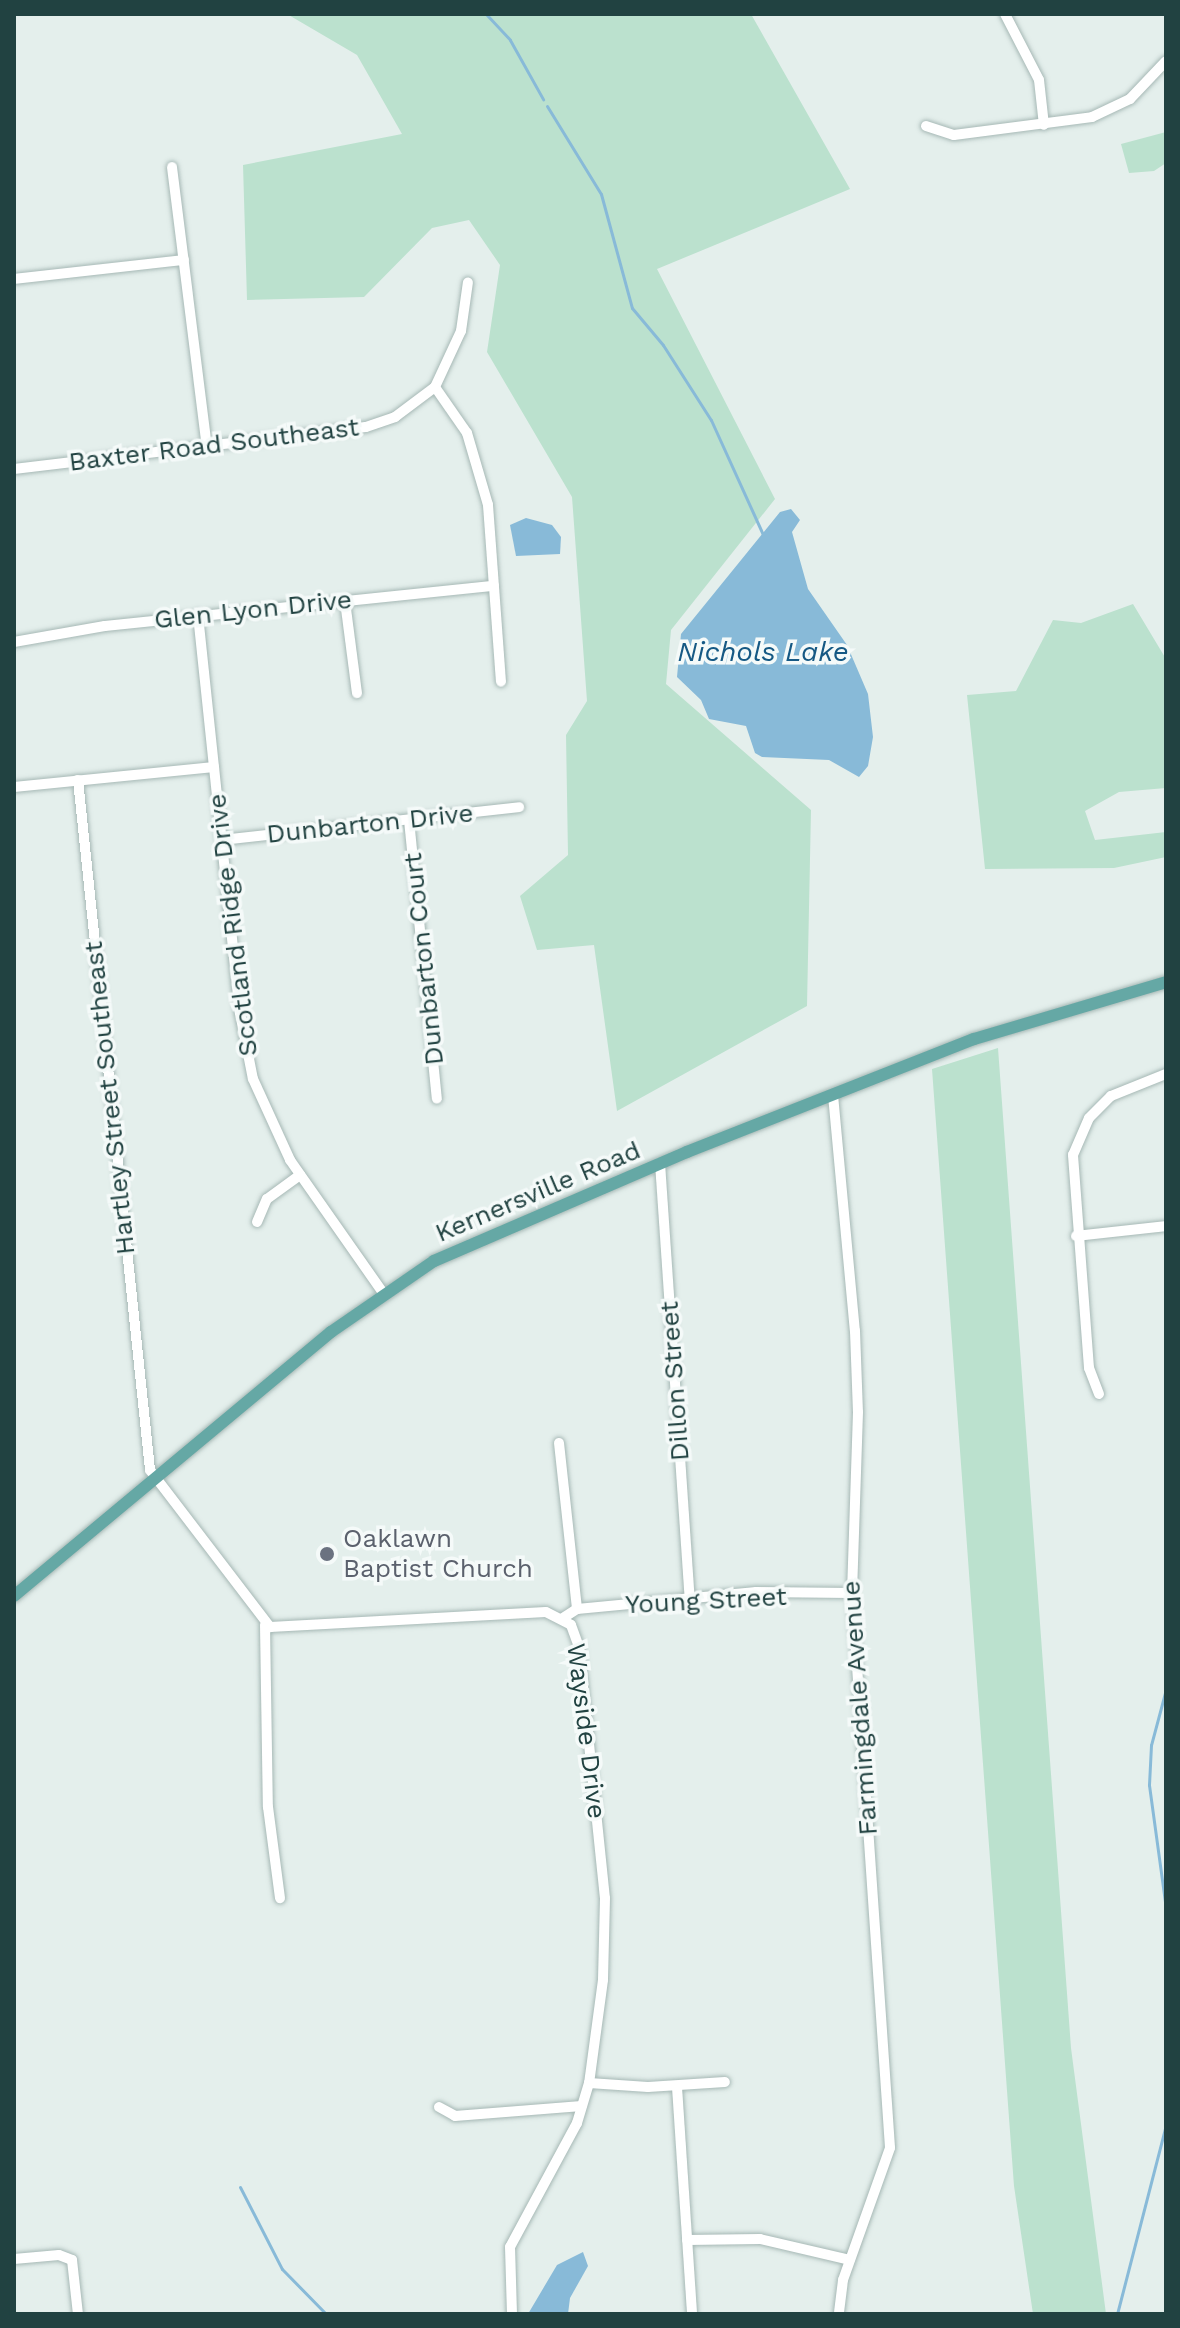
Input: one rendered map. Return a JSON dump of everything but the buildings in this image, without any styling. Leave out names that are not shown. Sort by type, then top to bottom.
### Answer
[{"type":"main road","name":"Kernersville Road","points":[[14,1596],[155,1477],[383,1293],[493,1232],[974,1039],[1166,982]]},
{"type":"street","points":[[1005,14],[1039,80],[1044,125]]},
{"type":"street","points":[[926,126],[954,135],[1044,125],[1112,109],[1145,87],[1166,61]]},
{"type":"street","points":[[172,167],[207,448]]},
{"type":"street","points":[[14,279],[184,260]]},
{"type":"street","name":"Baxter Road Southeast","points":[[14,469],[366,427],[395,417],[435,387],[461,331],[468,282]]},
{"type":"street","points":[[435,387],[467,433],[480,468],[494,586],[501,682]]},
{"type":"street","name":"Glen Lyon Drive","points":[[14,642],[198,615],[494,586]]},
{"type":"street","points":[[345,601],[357,693]]},
{"type":"street","name":"Scotland Ridge Drive","points":[[198,615],[247,1058],[269,1121],[300,1175],[383,1293]]},
{"type":"street","points":[[14,787],[214,767]]},
{"type":"street","name":"Hartley Street Southeast","points":[[78,780],[119,1200],[150,1470],[155,1477]]},
{"type":"street","name":"Dunbarton Drive","points":[[222,840],[519,807]]},
{"type":"street","name":"Dunbarton Court","points":[[409,820],[437,1099]]},
{"type":"street","points":[[1099,1394],[1089,1368],[1072,1170],[1083,1128],[1111,1096],[1166,1074]]},
{"type":"street","name":"Farmingdale Avenue","points":[[833,1095],[858,1384],[852,1593],[890,2148],[850,2260],[839,2314]]},
{"type":"street","name":"Dillon Street","points":[[660,1163],[690,1598]]},
{"type":"street","points":[[257,1222],[267,1199],[300,1175]]},
{"type":"street","points":[[1076,1236],[1166,1226]]},
{"type":"street","points":[[559,1443],[577,1609]]},
{"type":"street","points":[[155,1477],[233,1574],[265,1625],[268,1807],[280,1898]]},
{"type":"street","name":"Young Street","points":[[563,1618],[577,1609],[690,1598],[852,1593]]},
{"type":"street","name":"Wayside Drive","points":[[265,1625],[291,1630],[527,1611],[563,1618],[576,1635],[582,1660],[605,1898],[603,1980],[589,2083],[582,2106],[567,2145],[514,2235],[509,2259],[512,2314]]},
{"type":"street","points":[[589,2083],[677,2087],[725,2082]]},
{"type":"street","points":[[677,2087],[692,2314]]},
{"type":"street","points":[[439,2107],[455,2116],[582,2106]]},
{"type":"street","points":[[687,2240],[760,2239],[850,2260]]},
{"type":"street","points":[[14,2259],[59,2255],[72,2260],[78,2314]]},
{"type":"green space","points":[[287,14],[751,14],[850,189],[657,269],[775,499],[671,630],[666,684],[811,810],[807,1006],[617,1111],[594,945],[537,950],[520,896],[568,855],[566,735],[587,701],[572,497],[487,352],[500,265],[469,220],[432,228],[364,297],[247,300],[243,165],[402,134],[357,55]]},
{"type":"green space","points":[[1166,132],[1166,163],[1154,171],[1129,173],[1121,144]]},
{"type":"green space","points":[[1133,604],[1166,659],[1166,788],[1119,792],[1085,811],[1095,840],[1166,832],[1166,857],[1114,868],[985,869],[967,695],[1016,691],[1053,620],[1081,623]]},
{"type":"green space","points":[[998,1048],[1071,2048],[1106,2314],[1033,2314],[1014,2186],[932,1069]]},
{"type":"water","name":"Nichols Lake","points":[[791,509],[800,520],[792,532],[808,589],[847,645],[868,694],[873,737],[868,766],[859,777],[829,760],[762,757],[755,753],[746,726],[709,719],[701,700],[677,677],[681,634],[780,512]]},
{"type":"water","points":[[526,518],[552,525],[561,537],[560,554],[516,556],[510,525]]},
{"type":"water","points":[[583,2252],[588,2266],[570,2298],[568,2314],[528,2314],[557,2265]]},
{"type":"waterway","points":[[486,14],[510,40],[543,99]]},
{"type":"waterway","points":[[547,106],[601,194],[632,308],[663,345],[711,420],[764,537]]},
{"type":"waterway","points":[[1166,1689],[1151,1745],[1149,1785],[1166,1909]]},
{"type":"waterway","points":[[1117,2314],[1166,2124]]},
{"type":"waterway","points":[[240,2187],[282,2269],[326,2314]]},
{"type":"place","name":"Oaklawn Baptist Church","points":[[327,1554]]}]
